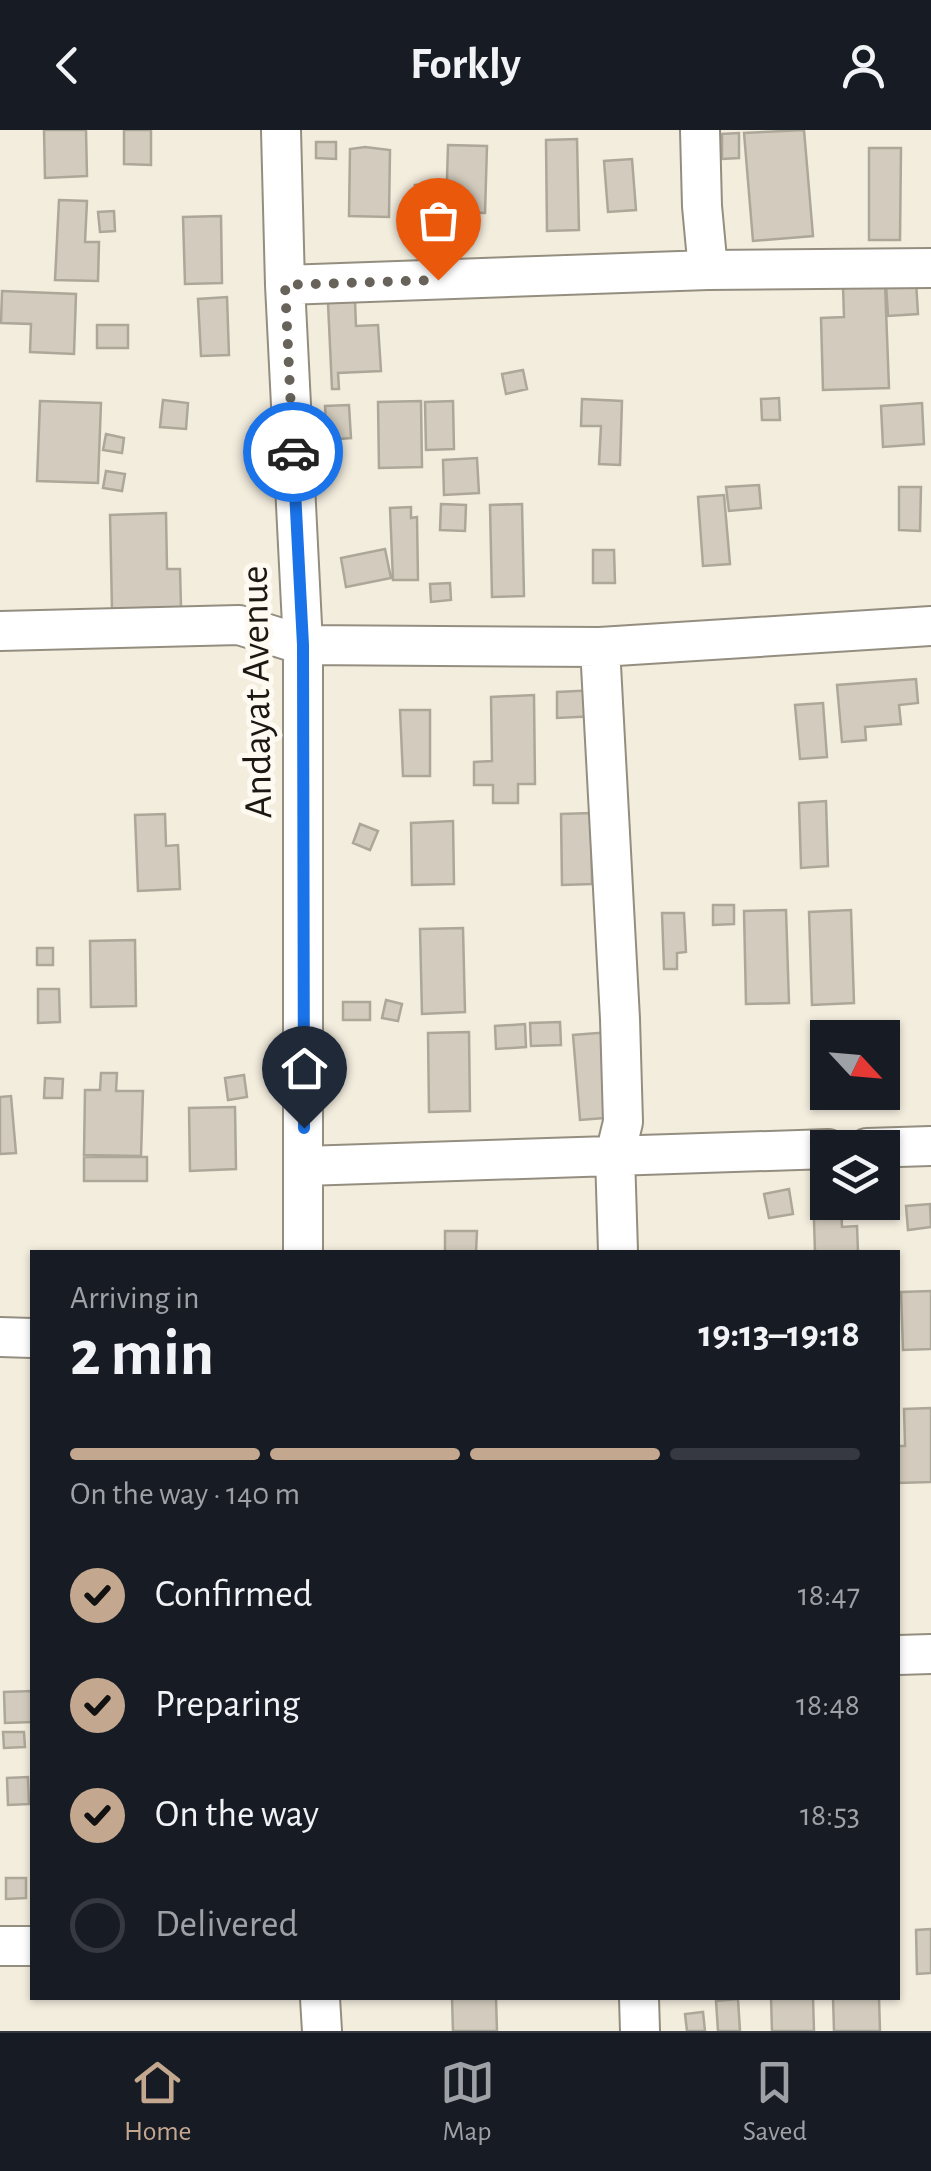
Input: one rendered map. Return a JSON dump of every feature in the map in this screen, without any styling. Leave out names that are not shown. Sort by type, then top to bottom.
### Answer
[{"type":"street","name":"Andayat Avenue","points":[[281,130],[303,645],[303,1250]]},
{"type":"street","points":[[700,130],[708,270]]},
{"type":"street","points":[[285,285],[708,270],[931,268]]},
{"type":"street","points":[[0,631],[239,625],[303,645],[600,648],[931,626]]},
{"type":"street","points":[[600,648],[620,1020],[623,1122],[615,1155],[618,1250]]},
{"type":"street","points":[[900,1147],[931,1146]]},
{"type":"street","points":[[304,1166],[810,1149]]},
{"type":"street","points":[[0,1337],[30,1338]]},
{"type":"street","points":[[900,1655],[931,1654]]},
{"type":"street","points":[[0,1946],[30,1946]]},
{"type":"street","points":[[320,2000],[322,2031]]},
{"type":"street","points":[[640,2000],[640,2031]]},
{"type":"building","points":[[44,130],[86,130],[87,176],[45,178]]},
{"type":"building","points":[[124,130],[151,130],[151,165],[124,164]]},
{"type":"building","points":[[804,130],[813,236],[753,241],[744,133]]},
{"type":"building","points":[[739,133],[739,158],[722,159],[722,134]]},
{"type":"building","points":[[577,139],[579,230],[547,231],[546,140]]},
{"type":"building","points":[[316,142],[336,142],[336,159],[316,158]]},
{"type":"building","points":[[448,145],[487,146],[485,213],[446,212]]},
{"type":"building","points":[[869,148],[901,148],[900,240],[869,240]]},
{"type":"building","points":[[350,149],[390,150],[389,217],[349,216]]},
{"type":"building","points":[[632,159],[636,210],[608,212],[604,161]]},
{"type":"building","points":[[432,183],[436,206],[420,209],[415,185]]},
{"type":"building","points":[[59,200],[87,201],[85,242],[99,242],[98,281],[55,280]]},
{"type":"building","points":[[114,211],[115,231],[100,232],[98,212]]},
{"type":"building","points":[[221,216],[222,283],[185,284],[183,217]]},
{"type":"building","points":[[916,281],[918,314],[888,316],[886,283]]},
{"type":"building","points":[[885,284],[889,388],[823,390],[821,318],[844,317],[843,286]]},
{"type":"building","points":[[2,291],[76,294],[74,354],[30,352],[31,324],[1,323]]},
{"type":"building","points":[[227,297],[229,355],[201,356],[198,299]]},
{"type":"building","points":[[355,301],[356,326],[378,325],[381,371],[338,373],[339,389],[332,389],[328,303]]},
{"type":"building","points":[[97,325],[128,325],[128,348],[97,348]]},
{"type":"building","points":[[523,370],[527,389],[506,394],[502,374]]},
{"type":"building","points":[[779,398],[780,420],[762,420],[761,399]]},
{"type":"building","points":[[582,399],[622,401],[620,465],[599,464],[601,426],[581,426]]},
{"type":"building","points":[[163,400],[188,403],[186,429],[160,427]]},
{"type":"building","points":[[40,401],[101,403],[98,483],[37,481]]},
{"type":"building","points":[[421,401],[422,467],[379,468],[378,402]]},
{"type":"building","points":[[453,401],[454,449],[426,450],[425,402]]},
{"type":"building","points":[[922,403],[924,444],[883,447],[881,406]]},
{"type":"building","points":[[349,405],[351,438],[327,440],[325,406]]},
{"type":"building","points":[[106,434],[124,438],[122,453],[103,450]]},
{"type":"building","points":[[477,458],[479,493],[444,495],[443,460]]},
{"type":"building","points":[[106,471],[125,474],[122,491],[103,488]]},
{"type":"building","points":[[759,485],[761,508],[729,511],[726,487]]},
{"type":"building","points":[[899,487],[921,487],[920,531],[899,530]]},
{"type":"building","points":[[724,495],[730,564],[703,566],[698,497]]},
{"type":"building","points":[[441,504],[466,505],[465,531],[440,530]]},
{"type":"building","points":[[522,504],[524,596],[492,597],[490,505]]},
{"type":"building","points":[[411,507],[411,518],[417,517],[418,580],[393,580],[390,508]]},
{"type":"building","points":[[166,513],[167,569],[180,569],[181,607],[112,609],[110,515]]},
{"type":"building","points":[[385,549],[391,578],[346,587],[341,558]]},
{"type":"building","points":[[593,550],[614,550],[615,583],[593,583]]},
{"type":"building","points":[[450,583],[451,600],[431,602],[430,584]]},
{"type":"building","points":[[916,679],[918,703],[899,705],[901,724],[865,727],[866,740],[842,742],[837,685]]},
{"type":"building","points":[[597,690],[598,716],[557,718],[557,692]]},
{"type":"building","points":[[534,695],[535,784],[518,784],[518,803],[493,803],[493,785],[474,785],[474,762],[492,761],[491,697]]},
{"type":"building","points":[[823,703],[827,757],[800,759],[795,705]]},
{"type":"building","points":[[400,710],[430,710],[430,776],[403,776]]},
{"type":"building","points":[[826,801],[828,866],[801,868],[799,803]]},
{"type":"building","points":[[591,813],[592,884],[562,885],[561,814]]},
{"type":"building","points":[[165,814],[166,846],[178,845],[180,889],[138,891],[135,815]]},
{"type":"building","points":[[453,821],[454,884],[412,885],[411,823]]},
{"type":"building","points":[[360,824],[378,831],[370,850],[353,843]]},
{"type":"building","points":[[713,905],[734,905],[734,924],[713,925]]},
{"type":"building","points":[[786,910],[789,1003],[746,1004],[744,911]]},
{"type":"building","points":[[851,910],[854,1003],[812,1005],[809,912]]},
{"type":"building","points":[[662,913],[684,913],[686,952],[677,953],[677,969],[664,969]]},
{"type":"building","points":[[463,928],[465,1012],[422,1014],[420,929]]},
{"type":"building","points":[[135,940],[136,1006],[91,1007],[90,941]]},
{"type":"building","points":[[37,948],[53,948],[53,965],[37,965]]},
{"type":"building","points":[[38,989],[59,989],[60,1022],[38,1023]]},
{"type":"building","points":[[386,1000],[402,1004],[398,1021],[382,1018]]},
{"type":"building","points":[[343,1002],[370,1002],[370,1020],[343,1020]]},
{"type":"building","points":[[560,1022],[561,1045],[531,1046],[530,1023]]},
{"type":"building","points":[[525,1024],[526,1047],[496,1049],[495,1026]]},
{"type":"building","points":[[469,1032],[470,1111],[429,1112],[428,1033]]},
{"type":"building","points":[[610,1032],[615,1102],[603,1103],[604,1118],[580,1120],[573,1035]]},
{"type":"building","points":[[101,1073],[117,1073],[116,1091],[143,1091],[141,1156],[84,1155],[85,1090],[100,1090]]},
{"type":"building","points":[[244,1075],[247,1097],[228,1100],[225,1078]]},
{"type":"building","points":[[45,1078],[63,1079],[62,1098],[44,1098]]},
{"type":"building","points":[[11,1096],[16,1153],[0,1154],[0,1097]]},
{"type":"building","points":[[235,1107],[236,1169],[190,1171],[189,1108]]},
{"type":"building","points":[[84,1157],[147,1157],[147,1181],[84,1181]]},
{"type":"building","points":[[789,1189],[793,1214],[769,1218],[764,1194]]},
{"type":"building","points":[[930,1204],[931,1227],[908,1230],[906,1206]]},
{"type":"building","points":[[814,1220],[842,1220],[842,1227],[857,1226],[858,1250],[815,1250]]},
{"type":"building","points":[[445,1231],[477,1231],[476,1250],[445,1250]]},
{"type":"building","points":[[931,1291],[931,1349],[903,1350],[901,1292]]},
{"type":"building","points":[[931,1408],[931,1482],[900,1483],[904,1409]]},
{"type":"building","points":[[30,1691],[30,1722],[5,1723],[4,1692]]},
{"type":"building","points":[[3,1732],[24,1732],[25,1747],[4,1748]]},
{"type":"building","points":[[28,1777],[29,1804],[8,1805],[7,1778]]},
{"type":"building","points":[[6,1878],[26,1878],[26,1898],[6,1899]]},
{"type":"building","points":[[931,1929],[931,1973],[917,1974],[916,1930]]},
{"type":"building","points":[[452,2000],[496,2000],[497,2031],[453,2031]]},
{"type":"building","points":[[738,2000],[740,2031],[718,2031],[716,2001]]},
{"type":"building","points":[[771,2000],[813,2000],[814,2031],[772,2031]]},
{"type":"building","points":[[833,2000],[879,2000],[880,2031],[834,2031]]},
{"type":"building","points":[[703,2012],[705,2031],[687,2031],[685,2014]]},
{"type":"way so far","points":[[293,452],[285,285],[438,280]]},
{"type":"route","points":[[293,452],[303,645],[304,1128]]}]
